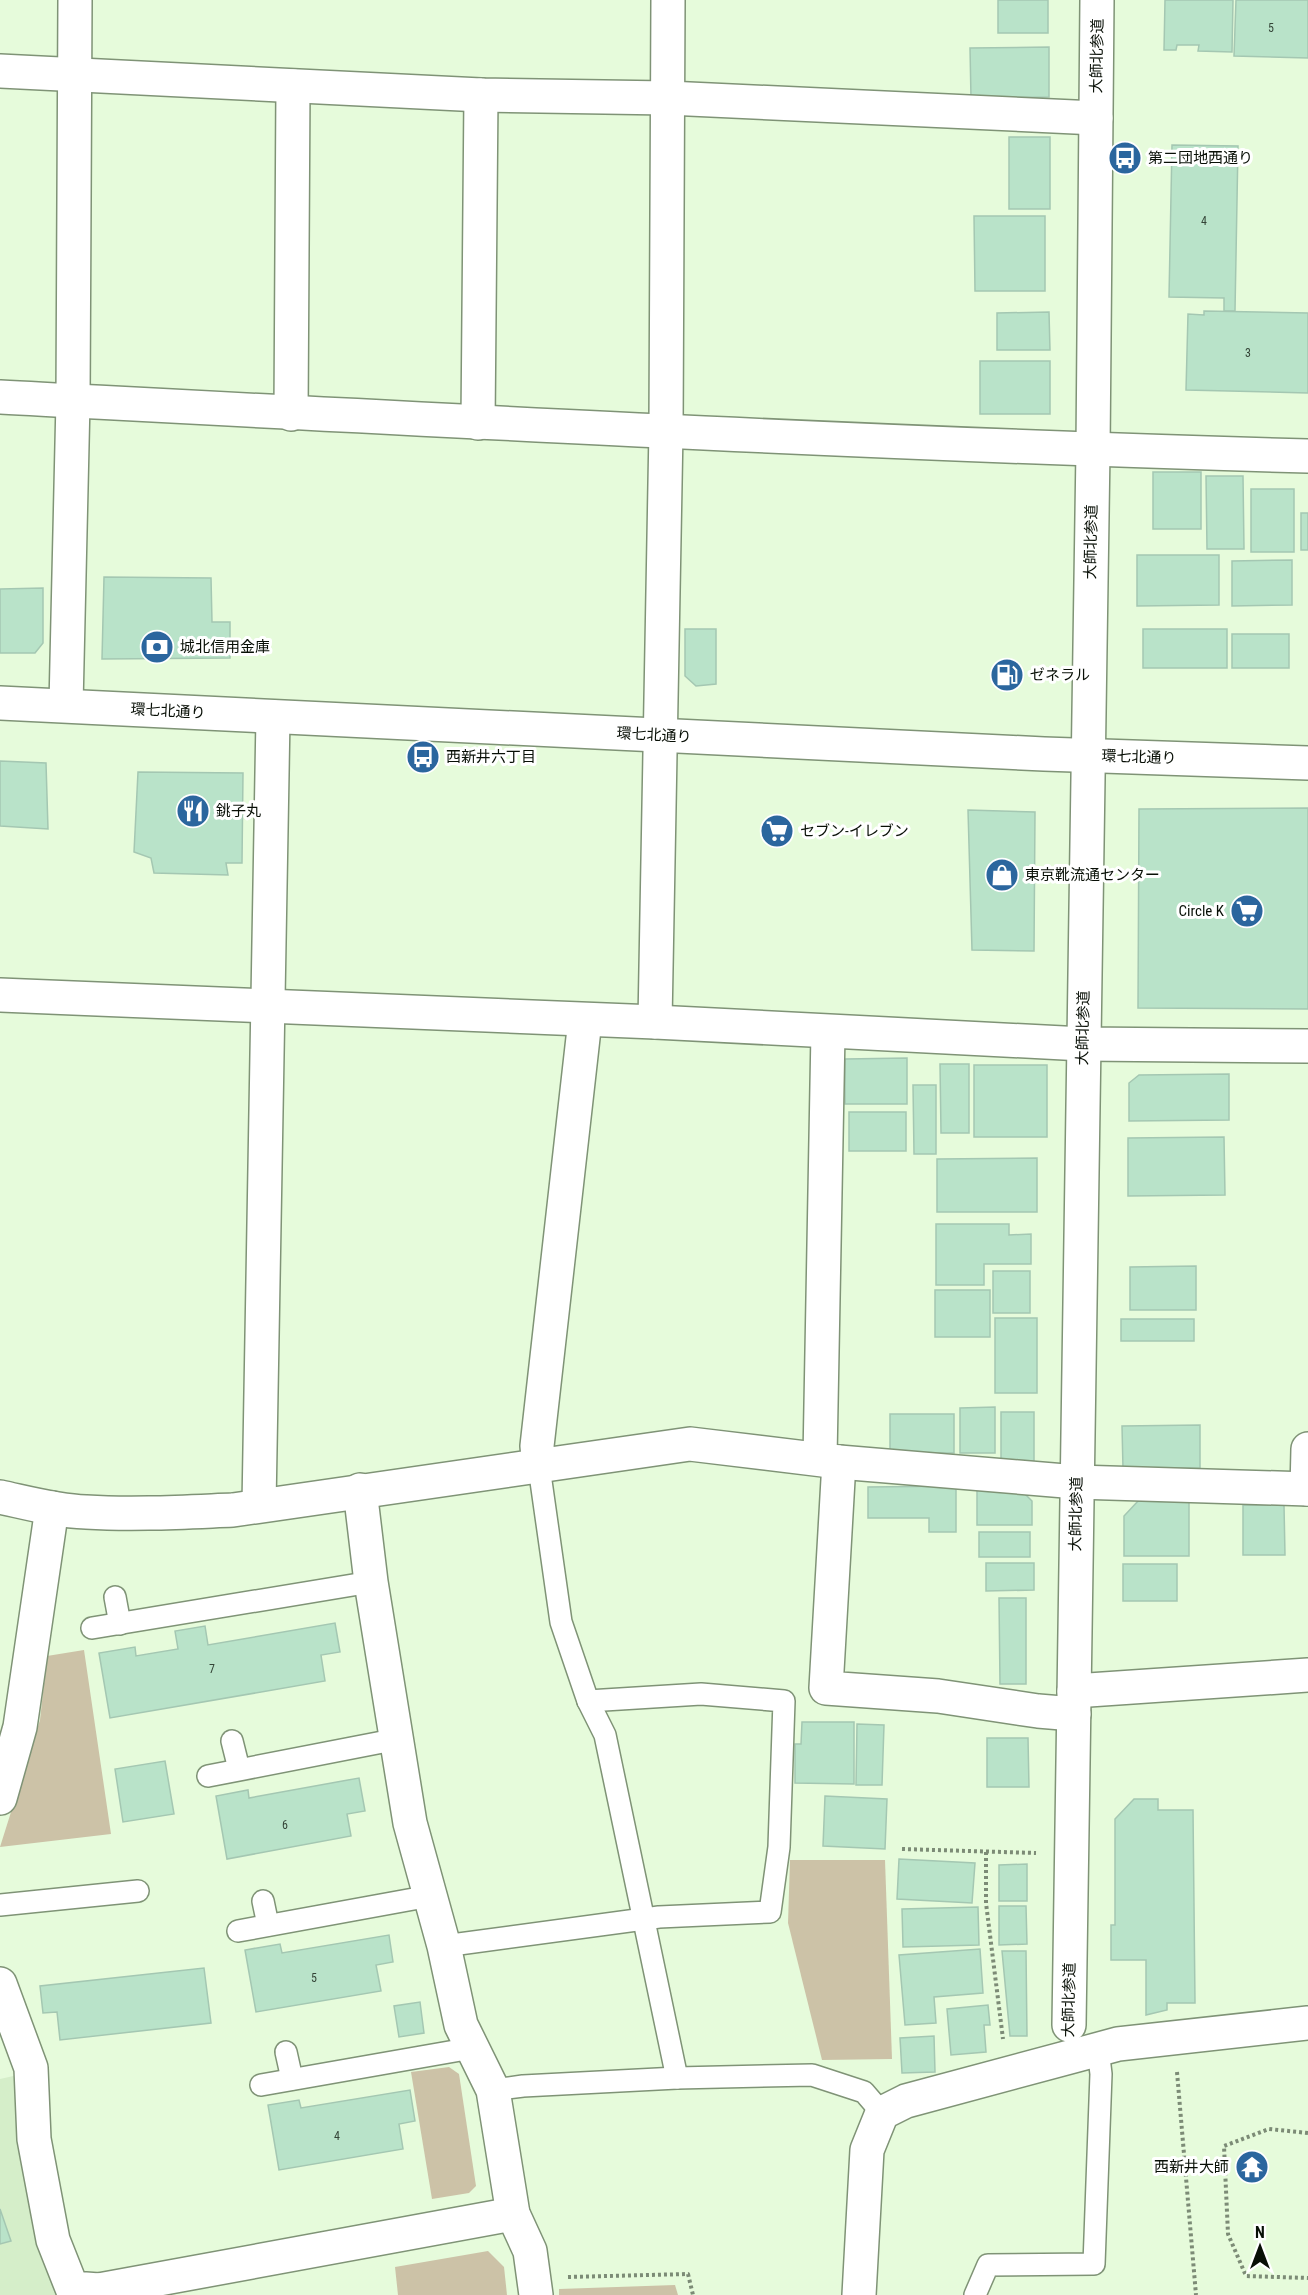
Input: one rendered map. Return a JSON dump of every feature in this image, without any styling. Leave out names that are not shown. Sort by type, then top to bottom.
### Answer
[{"type":"street","points":[[66,705],[74,401],[75,0]]},
{"type":"street","points":[[655,1022],[666,430],[669,0]]},
{"type":"street","name":"大師北参道","points":[[1078,2043],[1074,1702],[1093,450],[1097,0]]},
{"type":"street","points":[[0,70],[74,76],[481,95],[668,98],[1096,118]]},
{"type":"street","points":[[291,414],[293,86]]},
{"type":"street","points":[[478,423],[481,95]]},
{"type":"street","points":[[0,397],[478,423],[1093,450],[1308,456]]},
{"type":"street","name":"環七北通り","points":[[0,703],[1087,756],[1308,763]]},
{"type":"street","points":[[259,1505],[273,717]]},
{"type":"street","points":[[0,995],[655,1022],[1083,1044],[1308,1046]]},
{"type":"street","points":[[539,1467],[537,1446],[585,1020]]},
{"type":"street","points":[[828,1032],[830,1460],[826,1688],[938,1696],[1038,1711],[1074,1702],[1308,1675]]},
{"type":"street","points":[[0,1497],[85,1512],[157,1513],[233,1510],[690,1444],[830,1460],[1077,1482],[1308,1489],[1308,1449]]},
{"type":"street","points":[[360,1490],[371,1582],[410,1823],[444,1946],[461,2025],[493,2090],[513,2214],[530,2251],[535,2287]]},
{"type":"street","points":[[0,1798],[20,1727],[52,1508]]},
{"type":"street","points":[[3,2002],[31,2068],[34,2139],[53,2240],[72,2288],[100,2292],[513,2214]]},
{"type":"street","points":[[859,2295],[867,2150],[882,2113],[906,2102],[1008,2073],[1078,2043],[1308,2023]]},
{"type":"lane","points":[[539,1467],[561,1622],[588,1701],[605,1735],[677,2078]]},
{"type":"lane","points":[[92,1628],[371,1582]]},
{"type":"lane","points":[[115,1597],[120,1624]]},
{"type":"lane","points":[[444,1946],[644,1919],[770,1912],[779,1847],[784,1701],[700,1694],[588,1701]]},
{"type":"lane","points":[[208,1776],[398,1739]]},
{"type":"lane","points":[[232,1741],[238,1769]]},
{"type":"lane","points":[[0,1905],[138,1891]]},
{"type":"lane","points":[[238,1931],[430,1896]]},
{"type":"lane","points":[[263,1901],[268,1925]]},
{"type":"lane","points":[[975,2295],[988,2265],[1094,2264],[1101,2074],[1078,2043]]},
{"type":"lane","points":[[261,2085],[472,2048]]},
{"type":"lane","points":[[286,2052],[292,2079]]},
{"type":"lane","points":[[493,2090],[523,2086],[677,2078],[812,2075],[864,2092],[882,2113]]},
{"type":"path","points":[[902,1849],[1036,1853]]},
{"type":"path","points":[[986,1852],[986,1903],[1008,2073]]},
{"type":"path","points":[[1173,2036],[1196,2295]]},
{"type":"path","points":[[1308,2133],[1269,2129],[1224,2146],[1224,2177],[1228,2234],[1246,2276],[1308,2278]]},
{"type":"path","points":[[535,2287],[688,2274],[693,2295]]},
{"type":"shaded area","points":[[84,1650],[111,1834],[0,1847],[40,1720],[47,1656]]},
{"type":"shaded area","points":[[790,1860],[885,1860],[892,2059],[822,2060],[788,1923]]},
{"type":"shaded area","points":[[449,2067],[459,2074],[476,2186],[469,2193],[432,2199],[411,2072]]},
{"type":"shaded area","points":[[18,2075],[60,2295],[0,2295],[0,2079]]},
{"type":"shaded area","points":[[488,2251],[504,2267],[507,2295],[398,2295],[395,2267]]},
{"type":"shaded area","points":[[675,2285],[678,2295],[559,2295],[559,2289]]},
{"type":"building","points":[[998,0],[1048,0],[1048,33],[998,33]]},
{"type":"building","points":[[1165,0],[1233,0],[1232,52],[1198,51],[1199,45],[1177,45],[1176,50],[1164,50]]},
{"type":"building","points":[[1236,0],[1308,0],[1308,58],[1234,56]]},
{"type":"building","points":[[1049,47],[1049,97],[971,98],[970,48]]},
{"type":"building","points":[[1009,137],[1050,137],[1050,209],[1009,209]]},
{"type":"building","points":[[1172,145],[1238,146],[1235,311],[1224,311],[1224,298],[1169,297]]},
{"type":"building","points":[[974,216],[1045,216],[1045,291],[975,291]]},
{"type":"building","points":[[1204,311],[1308,313],[1308,393],[1186,390],[1188,314],[1204,315]]},
{"type":"building","points":[[1049,312],[1050,350],[997,350],[997,313]]},
{"type":"building","points":[[980,361],[1050,361],[1050,414],[980,414]]},
{"type":"building","points":[[1153,472],[1201,472],[1201,529],[1153,529]]},
{"type":"building","points":[[1206,476],[1243,476],[1244,549],[1207,549]]},
{"type":"building","points":[[1251,489],[1294,489],[1294,552],[1251,552]]},
{"type":"building","points":[[1301,513],[1308,513],[1308,550],[1301,550]]},
{"type":"building","points":[[1137,555],[1219,555],[1219,605],[1137,606]]},
{"type":"building","points":[[1292,560],[1292,605],[1232,606],[1232,561]]},
{"type":"building","points":[[104,577],[211,578],[212,622],[230,622],[230,658],[102,659]]},
{"type":"building","points":[[43,588],[43,643],[35,653],[0,653],[0,589]]},
{"type":"building","points":[[685,629],[716,629],[716,684],[696,686],[685,676]]},
{"type":"building","points":[[1143,629],[1227,629],[1227,668],[1143,668]]},
{"type":"building","points":[[1232,634],[1289,634],[1289,668],[1232,668]]},
{"type":"building","points":[[0,761],[46,763],[48,829],[0,826]]},
{"type":"building","points":[[138,772],[243,773],[242,863],[226,863],[228,875],[154,873],[151,858],[134,852]]},
{"type":"building","points":[[1308,808],[1308,1009],[1138,1008],[1139,809]]},
{"type":"building","points":[[968,810],[1035,812],[1034,951],[972,950]]},
{"type":"building","points":[[907,1058],[907,1104],[845,1104],[845,1059]]},
{"type":"building","points":[[940,1064],[969,1064],[969,1133],[941,1133]]},
{"type":"building","points":[[974,1065],[1047,1065],[1047,1137],[974,1137]]},
{"type":"building","points":[[1229,1074],[1229,1120],[1129,1121],[1129,1083],[1139,1075]]},
{"type":"building","points":[[913,1085],[936,1085],[936,1154],[914,1154]]},
{"type":"building","points":[[849,1112],[906,1112],[906,1151],[849,1151]]},
{"type":"building","points":[[1224,1137],[1225,1195],[1128,1196],[1128,1138]]},
{"type":"building","points":[[1037,1158],[1037,1212],[937,1212],[937,1159]]},
{"type":"building","points":[[936,1224],[1009,1224],[1009,1235],[1031,1234],[1031,1264],[984,1264],[984,1285],[936,1285]]},
{"type":"building","points":[[1196,1266],[1196,1310],[1130,1310],[1130,1267]]},
{"type":"building","points":[[993,1271],[1030,1271],[1030,1313],[993,1313]]},
{"type":"building","points":[[935,1290],[990,1290],[990,1337],[935,1337]]},
{"type":"building","points":[[995,1318],[1037,1318],[1037,1393],[995,1393]]},
{"type":"building","points":[[1121,1319],[1194,1319],[1194,1341],[1121,1341]]},
{"type":"building","points":[[995,1407],[995,1453],[960,1453],[960,1408]]},
{"type":"building","points":[[1001,1412],[1034,1412],[1034,1461],[1001,1461]]},
{"type":"building","points":[[890,1414],[954,1414],[954,1453],[890,1453]]},
{"type":"building","points":[[1200,1425],[1200,1468],[1123,1469],[1122,1426]]},
{"type":"building","points":[[956,1486],[956,1532],[929,1532],[929,1518],[868,1518],[868,1487]]},
{"type":"building","points":[[977,1487],[1018,1487],[1032,1501],[1032,1525],[977,1525]]},
{"type":"building","points":[[1139,1500],[1189,1500],[1189,1556],[1124,1556],[1124,1516]]},
{"type":"building","points":[[1243,1505],[1284,1505],[1285,1555],[1243,1555]]},
{"type":"building","points":[[979,1532],[1030,1532],[1030,1557],[979,1557]]},
{"type":"building","points":[[986,1563],[1034,1563],[1034,1590],[986,1591]]},
{"type":"building","points":[[1123,1564],[1177,1564],[1177,1601],[1123,1601]]},
{"type":"building","points":[[999,1598],[1026,1598],[1026,1684],[1000,1684]]},
{"type":"building","points":[[335,1623],[340,1652],[321,1655],[325,1681],[110,1718],[99,1653],[135,1647],[136,1656],[178,1649],[175,1631],[205,1626],[208,1645]]},
{"type":"building","points":[[802,1722],[854,1722],[854,1784],[795,1783],[795,1744],[801,1744]]},
{"type":"building","points":[[857,1724],[884,1725],[882,1785],[856,1785]]},
{"type":"building","points":[[987,1738],[1028,1738],[1029,1787],[987,1787]]},
{"type":"building","points":[[165,1761],[174,1814],[123,1822],[115,1769]]},
{"type":"building","points":[[359,1778],[365,1811],[347,1814],[351,1836],[227,1859],[216,1796],[248,1790],[249,1798]]},
{"type":"building","points":[[825,1796],[887,1799],[885,1849],[823,1846]]},
{"type":"building","points":[[1134,1799],[1158,1799],[1158,1810],[1193,1810],[1195,2003],[1167,2003],[1167,2010],[1146,2015],[1146,1960],[1111,1960],[1111,1925],[1115,1925],[1115,1819]]},
{"type":"building","points":[[899,1859],[975,1863],[972,1903],[897,1899]]},
{"type":"building","points":[[1027,1864],[1027,1901],[999,1901],[999,1865]]},
{"type":"building","points":[[999,1906],[1026,1906],[1027,1944],[999,1945]]},
{"type":"building","points":[[978,1907],[979,1945],[903,1947],[902,1909]]},
{"type":"building","points":[[389,1935],[393,1962],[376,1965],[381,1991],[256,2012],[245,1950],[280,1944],[282,1953]]},
{"type":"building","points":[[980,1949],[983,1993],[934,1997],[936,2023],[905,2025],[899,1955]]},
{"type":"building","points":[[1002,1951],[1026,1951],[1027,2036],[1010,2036]]},
{"type":"building","points":[[204,1968],[211,2023],[60,2040],[57,2012],[43,2013],[40,1986]]},
{"type":"building","points":[[420,2002],[424,2033],[399,2037],[394,2006]]},
{"type":"building","points":[[988,2005],[990,2025],[984,2025],[986,2052],[951,2055],[947,2009]]},
{"type":"building","points":[[934,2036],[935,2072],[902,2073],[900,2038]]},
{"type":"building","points":[[410,2090],[415,2121],[399,2124],[403,2149],[279,2170],[268,2105],[299,2100],[301,2108]]},
{"type":"building","points":[[0,2209],[11,2241],[0,2244]]},
{"type":"place","name":"第二団地西通り","points":[[1125,158]]},
{"type":"place","name":"城北信用金庫","points":[[157,647]]},
{"type":"place","name":"ゼネラル","points":[[1007,675]]},
{"type":"place","name":"西新井六丁目","points":[[423,757]]},
{"type":"place","name":"銚子丸","points":[[193,811]]},
{"type":"place","name":"セブン-イレブン","points":[[777,831]]},
{"type":"place","name":"東京靴流通センター","points":[[1002,875]]},
{"type":"place","name":"Circle K","points":[[1247,911]]},
{"type":"place","name":"西新井大師","points":[[1252,2167]]}]
